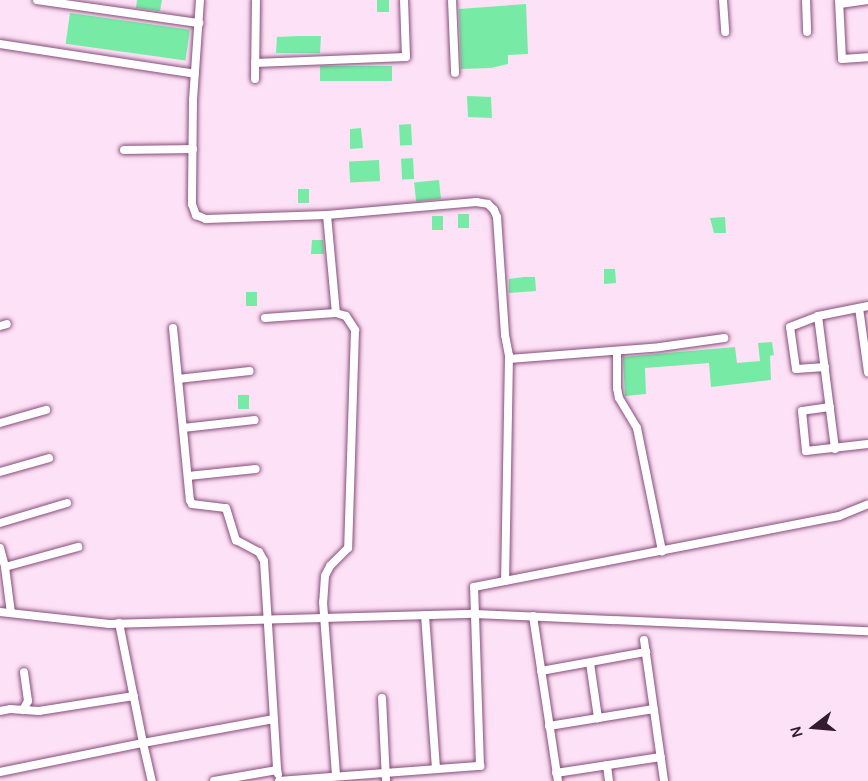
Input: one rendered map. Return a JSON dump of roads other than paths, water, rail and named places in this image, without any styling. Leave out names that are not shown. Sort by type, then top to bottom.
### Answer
[{"type":"street","points":[[38,0],[200,23]]},
{"type":"street","points":[[200,0],[195,74],[192,204],[193,210],[201,218],[327,215],[476,202],[488,204],[497,217],[509,359],[505,581]]},
{"type":"street","points":[[255,79],[256,0]]},
{"type":"street","points":[[255,63],[406,57],[404,0]]},
{"type":"street","points":[[452,0],[455,73]]},
{"type":"street","points":[[723,0],[725,32]]},
{"type":"street","points":[[806,0],[807,32]]},
{"type":"street","points":[[868,0],[839,2],[842,59],[868,57]]},
{"type":"street","points":[[0,44],[195,74]]},
{"type":"street","points":[[124,150],[193,149]]},
{"type":"street","points":[[327,215],[336,313]]},
{"type":"street","points":[[825,367],[796,369],[790,329],[792,325],[818,316],[863,307],[868,372]]},
{"type":"street","points":[[265,318],[336,313],[346,316],[355,330],[348,548],[330,566],[325,576],[323,618],[336,776]]},
{"type":"street","points":[[818,316],[835,449]]},
{"type":"street","points":[[173,328],[192,504],[226,508],[236,540],[263,555],[279,780],[336,776],[386,777],[480,765],[474,587],[839,516],[868,504]]},
{"type":"street","points":[[509,359],[617,351],[724,338]]},
{"type":"street","points":[[617,351],[616,388],[619,398],[637,428],[662,551]]},
{"type":"street","points":[[178,379],[250,371]]},
{"type":"street","points":[[830,407],[802,411],[804,449],[810,452],[868,444]]},
{"type":"street","points":[[0,423],[46,410]]},
{"type":"street","points":[[183,428],[255,420]]},
{"type":"street","points":[[0,472],[49,458]]},
{"type":"street","points":[[188,476],[256,469]]},
{"type":"street","points":[[0,523],[67,503]]},
{"type":"street","points":[[5,567],[78,547]]},
{"type":"street","points":[[0,548],[11,613]]},
{"type":"street","points":[[0,612],[119,623],[475,614],[868,631]]},
{"type":"street","points":[[425,615],[436,769]]},
{"type":"street","points":[[533,616],[557,777],[607,765],[661,757]]},
{"type":"street","points":[[119,623],[152,781]]},
{"type":"street","points":[[644,640],[664,781]]},
{"type":"street","points":[[541,671],[646,652]]},
{"type":"street","points":[[590,663],[598,718]]},
{"type":"street","points":[[23,710],[28,700],[24,672]]},
{"type":"street","points":[[0,711],[39,711],[134,696]]},
{"type":"street","points":[[382,698],[386,777]]},
{"type":"street","points":[[549,726],[654,709]]},
{"type":"street","points":[[0,772],[274,719]]},
{"type":"street","points":[[607,765],[609,781]]},
{"type":"street","points":[[214,781],[277,770]]}]
